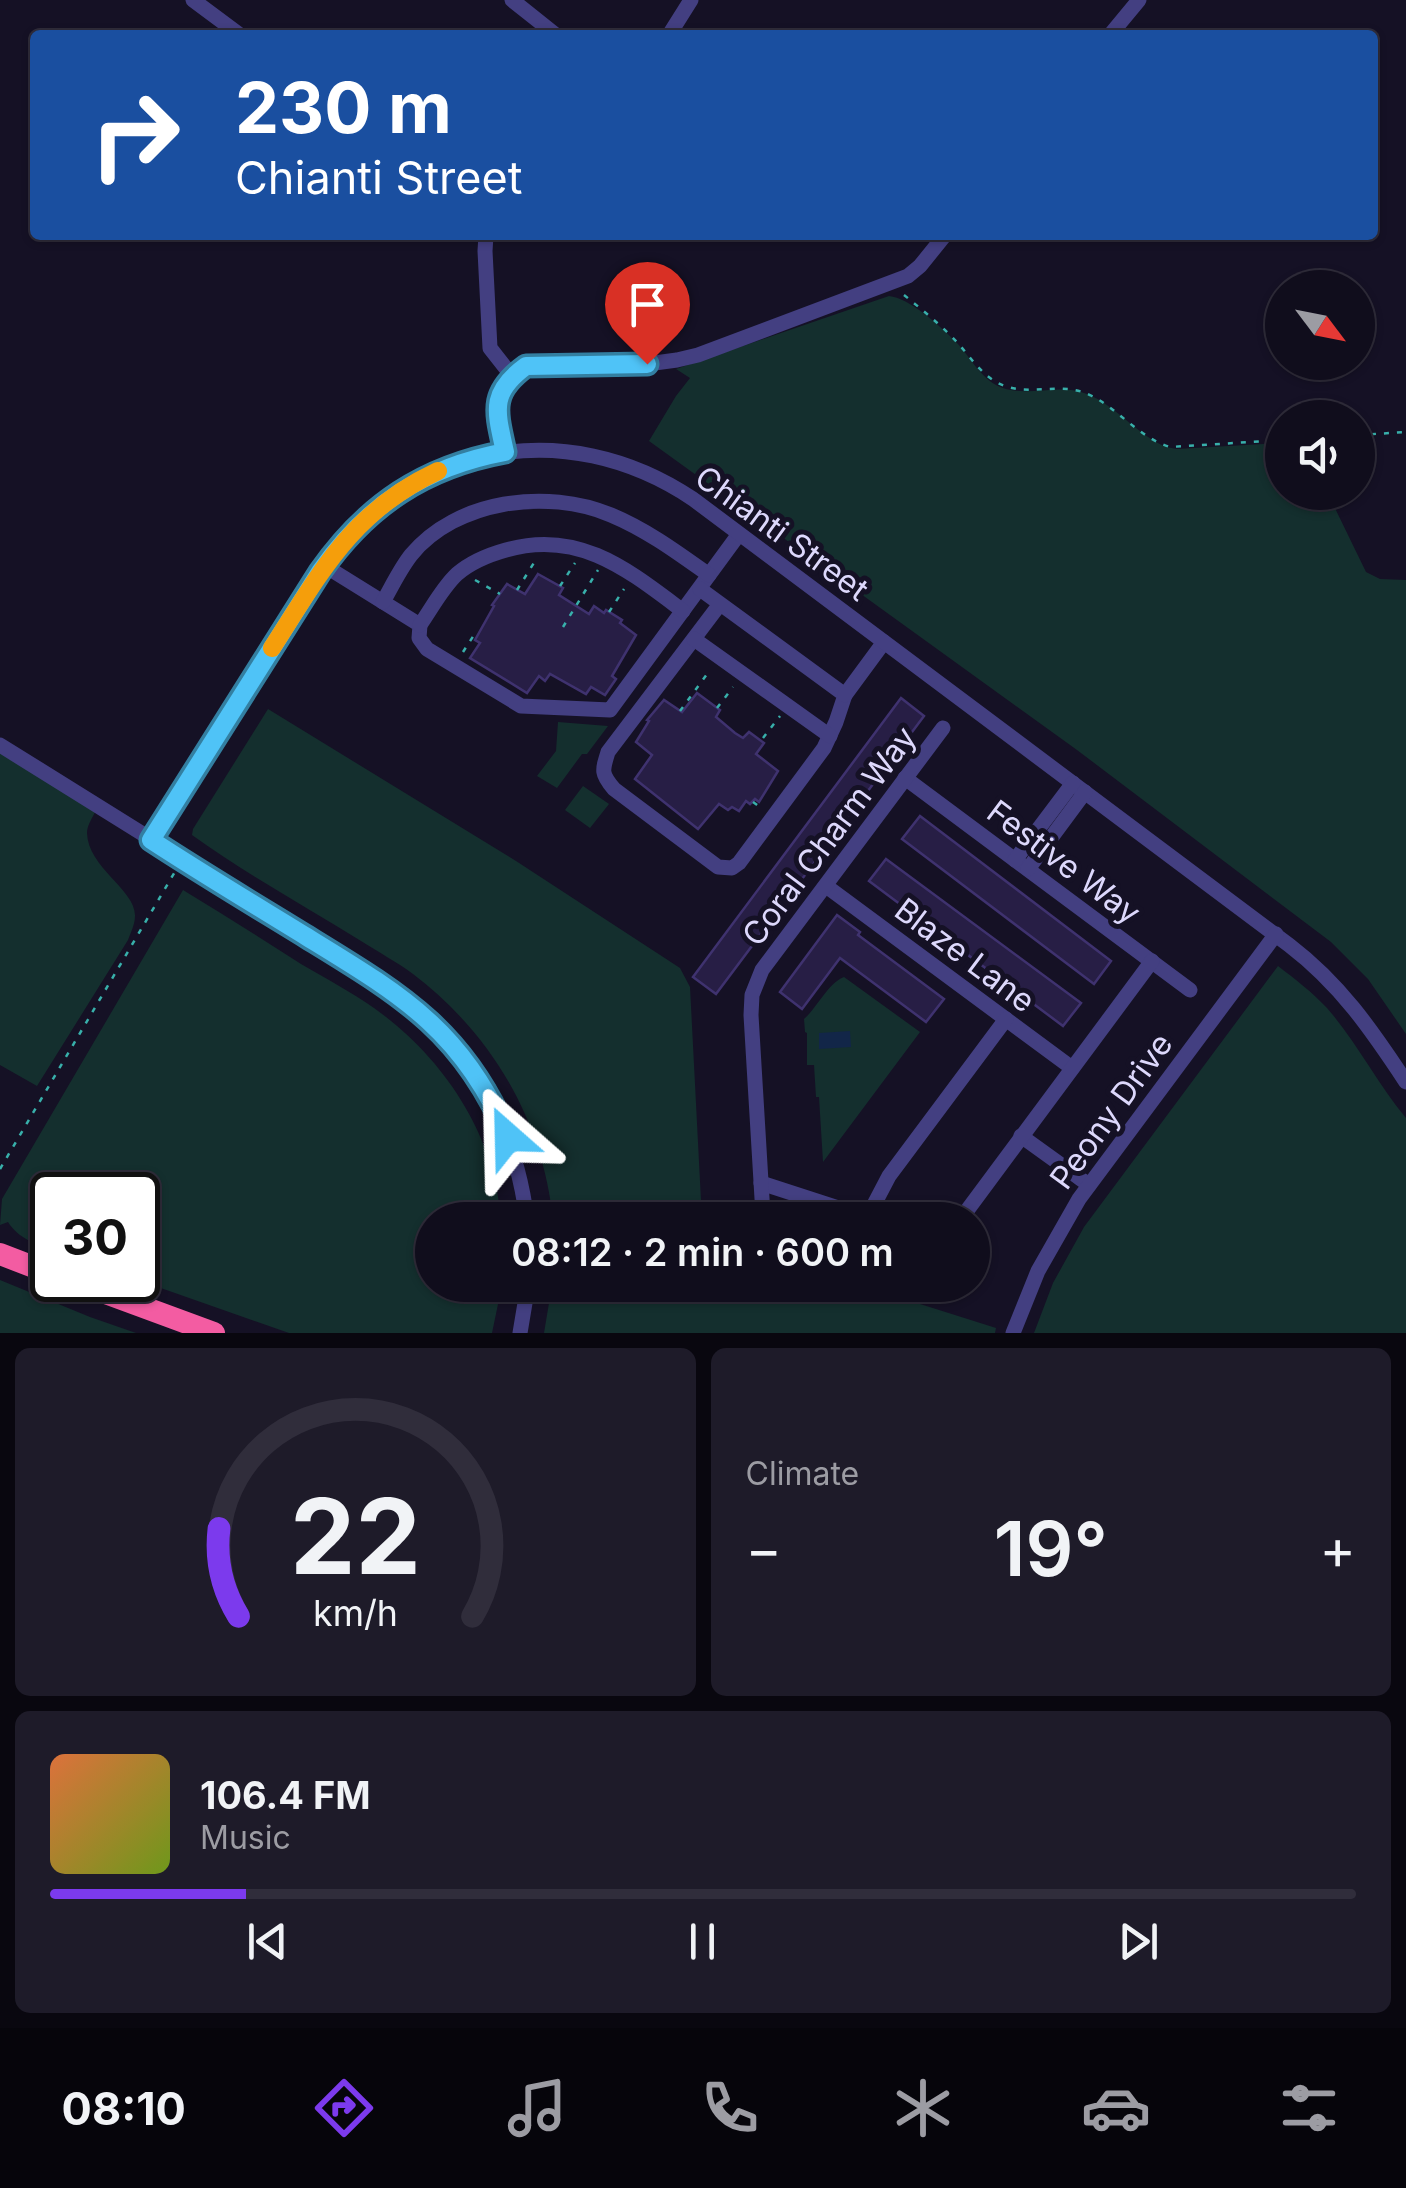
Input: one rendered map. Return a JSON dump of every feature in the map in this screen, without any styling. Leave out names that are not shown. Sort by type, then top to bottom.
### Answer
[{"type":"highway","points":[[0,1254],[30,1266]]},
{"type":"highway","points":[[130,1302],[214,1333]]},
{"type":"street","points":[[194,0],[233,30]]},
{"type":"street","points":[[512,0],[550,30]]},
{"type":"street","points":[[672,30],[692,0]]},
{"type":"street","points":[[1114,30],[1140,0]]},
{"type":"street","points":[[486,240],[490,348],[512,376]]},
{"type":"street","points":[[505,452],[498,422],[499,392],[526,366],[647,364],[698,355],[908,276],[941,240]]},
{"type":"street","name":"Chianti Street","points":[[151,840],[325,566],[366,517],[405,488],[443,469],[484,456],[526,450],[602,457],[634,467],[674,487],[1276,934],[1349,1000],[1406,1082]]},
{"type":"street","points":[[383,602],[411,555],[429,537],[458,520],[493,507],[533,500],[572,503],[608,514],[668,546],[720,604],[845,695]]},
{"type":"street","points":[[683,611],[620,566],[568,545],[520,546],[470,564],[444,589],[420,625],[419,638],[427,649],[521,706],[610,710],[683,611],[739,534]]},
{"type":"street","points":[[325,566],[420,625]]},
{"type":"street","points":[[720,604],[608,752],[602,769],[614,789],[718,867],[732,868],[740,863],[830,736],[845,695],[884,642]]},
{"type":"street","points":[[694,638],[830,736]]},
{"type":"street","name":"Coral Charm Way","points":[[762,1202],[752,995],[762,970],[943,728]]},
{"type":"street","points":[[0,745],[382,983],[436,1026],[478,1077],[499,1116],[515,1158],[524,1202]]},
{"type":"street","name":"Festive Way","points":[[906,778],[1190,990]]},
{"type":"street","points":[[1022,864],[1079,788]]},
{"type":"street","name":"Blaze Lane","points":[[826,886],[1072,1068]]},
{"type":"street","name":"Peony Drive","points":[[1013,1333],[1038,1271],[1065,1222],[1276,934]]},
{"type":"street","points":[[973,1202],[1152,961]]},
{"type":"street","points":[[878,1202],[888,1176],[1006,1020]]},
{"type":"street","points":[[1021,1136],[1090,1185]]},
{"type":"street","points":[[761,1183],[819,1202]]},
{"type":"street","points":[[520,1333],[525,1302]]},
{"type":"path","points":[[891,284],[952,336],[988,378],[1005,387],[1080,390],[1156,442],[1170,447],[1265,441]]},
{"type":"path","points":[[1375,434],[1406,432]]},
{"type":"path","points":[[518,590],[538,557]]},
{"type":"path","points":[[560,586],[576,562]]},
{"type":"path","points":[[562,627],[598,568]]},
{"type":"path","points":[[474,580],[500,594]]},
{"type":"path","points":[[610,612],[628,584]]},
{"type":"path","points":[[460,658],[476,636]]},
{"type":"path","points":[[680,711],[714,665]]},
{"type":"path","points":[[717,708],[737,682]]},
{"type":"path","points":[[763,738],[781,714]]},
{"type":"path","points":[[752,802],[766,811]]},
{"type":"path","points":[[0,1170],[182,860]]},
{"type":"green space","points":[[889,296],[932,320],[984,376],[1006,389],[1070,390],[1093,396],[1166,447],[1265,444],[1265,510],[1336,510],[1366,572],[1380,579],[1406,580],[1406,1034],[1368,979],[1331,942],[1077,750],[649,441],[690,378],[676,369]]},
{"type":"green space","points":[[268,709],[516,861],[680,968],[690,987],[701,1202],[550,1202],[538,1148],[525,1114],[509,1082],[467,1024],[407,970],[254,876],[192,835]]},
{"type":"green space","points":[[558,722],[608,726],[557,788],[537,776],[556,751]]},
{"type":"green space","points":[[0,749],[96,810],[87,830],[89,846],[128,897],[135,916],[128,940],[37,1086],[0,1065]]},
{"type":"green space","points":[[583,786],[609,804],[590,828],[565,810]]},
{"type":"green space","points":[[183,890],[374,1008],[443,1074],[476,1128],[499,1202],[415,1202],[415,1302],[498,1302],[492,1333],[289,1333],[160,1288],[160,1172],[30,1172],[30,1241],[8,1222],[0,1225],[2,1199]]},
{"type":"green space","points":[[1278,966],[1327,1008],[1406,1118],[1406,1333],[1034,1333],[1053,1283],[1084,1227]]},
{"type":"green space","points":[[844,977],[920,1032],[823,1162],[819,1097],[814,1065],[807,1065],[804,1019]]},
{"type":"green space","points":[[0,1280],[30,1292],[30,1302],[54,1302],[136,1333],[0,1333]]},
{"type":"green space","points":[[549,1302],[914,1302],[996,1328],[995,1333],[544,1333]]},
{"type":"water","points":[[850,1031],[851,1047],[819,1049],[819,1033]]},
{"type":"building","points":[[538,574],[563,588],[559,595],[589,614],[594,606],[604,613],[606,610],[636,635],[605,695],[591,687],[586,694],[550,674],[545,681],[539,676],[527,693],[470,658],[480,643],[475,640],[492,605],[507,584],[525,594]]},
{"type":"building","points":[[697,693],[720,710],[716,717],[735,733],[743,738],[749,732],[764,743],[756,754],[778,771],[759,802],[746,801],[739,811],[719,804],[698,829],[635,779],[652,755],[636,742],[647,720],[664,700],[682,712]]},
{"type":"building","points":[[901,698],[924,716],[716,994],[693,977]]},
{"type":"building","points":[[920,816],[1111,961],[1094,984],[902,839]]},
{"type":"building","points":[[886,859],[1081,1003],[1063,1026],[869,881]]},
{"type":"building","points":[[837,915],[944,999],[926,1022],[840,958],[802,1009],[780,992]]},
{"type":"slow traffic","points":[[272,648],[349,534],[385,502],[438,471]]},
{"type":"route","points":[[508,1137],[478,1077],[419,1010],[151,840],[320,572],[349,534],[385,502],[424,478],[463,462],[505,452],[498,422],[499,392],[512,376],[526,366],[544,364],[647,364]]}]
